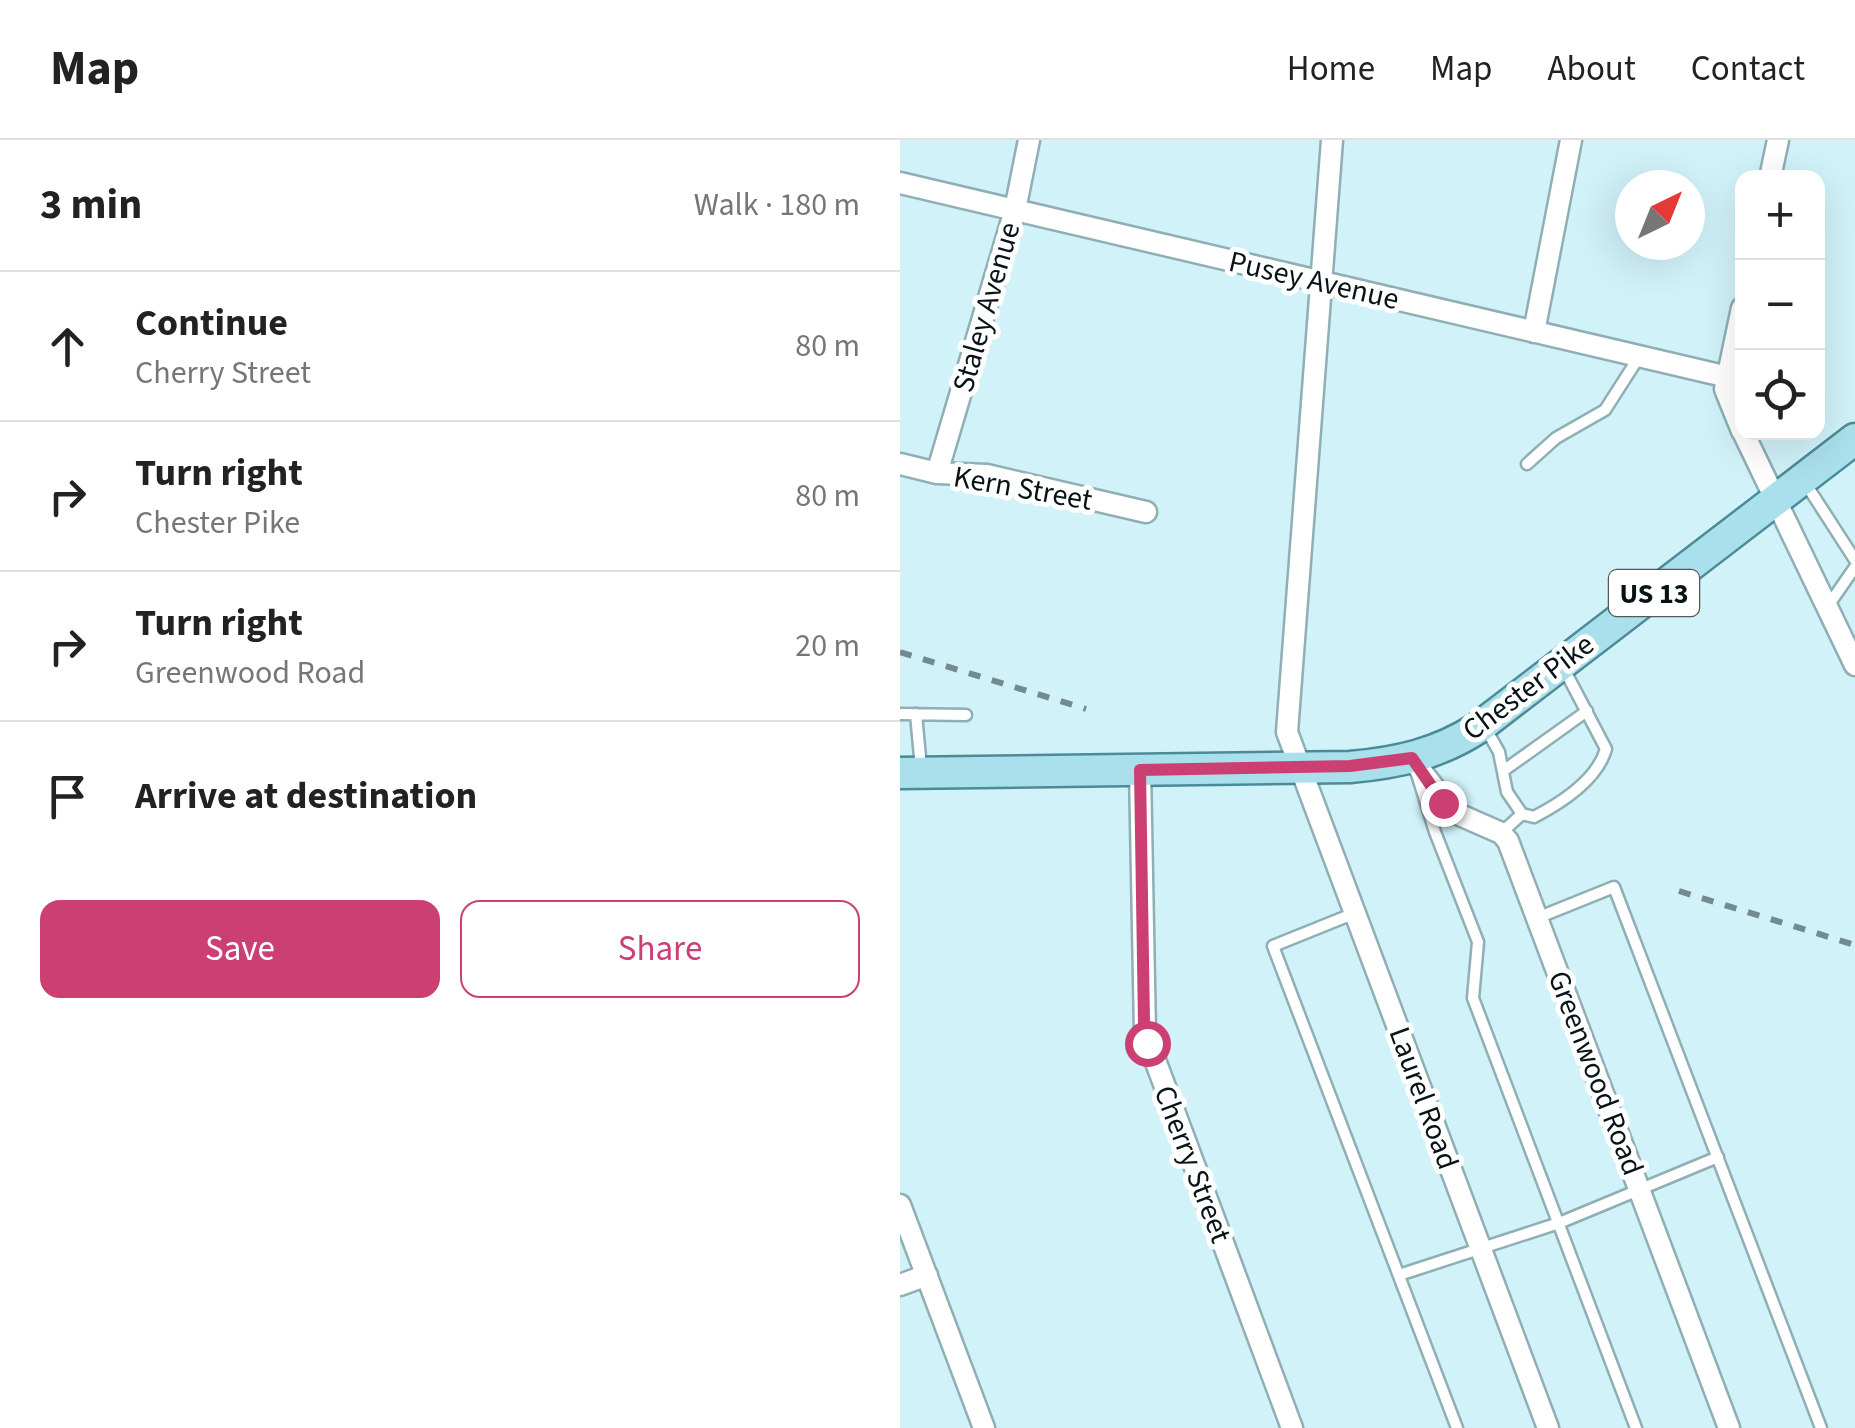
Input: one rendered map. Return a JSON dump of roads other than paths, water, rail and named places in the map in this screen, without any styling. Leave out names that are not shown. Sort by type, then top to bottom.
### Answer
[{"type":"main road","name":"Chester Pike","points":[[911,773],[1373,765],[1412,758],[1446,746],[1483,724],[1855,440]]},
{"type":"street","name":"Staley Avenue","points":[[937,473],[1015,210],[1029,140]]},
{"type":"street","points":[[1300,767],[1287,732],[1332,140]]},
{"type":"street","points":[[1534,332],[1571,140]]},
{"type":"street","points":[[1772,170],[1778,140]]},
{"type":"street","name":"Pusey Avenue","points":[[900,183],[1728,377]]},
{"type":"street","points":[[1735,342],[1726,396],[1735,415]]},
{"type":"street","points":[[1747,440],[1855,665]]},
{"type":"street","name":"Kern Street","points":[[900,464],[937,473],[987,475],[1146,512]]},
{"type":"street","points":[[1412,758],[1453,812],[1500,833]]},
{"type":"street","name":"Laurel Road","points":[[1300,767],[1548,1428]]},
{"type":"street","name":"Cherry Street","points":[[1140,770],[1144,1033],[1292,1428]]},
{"type":"street","name":"Greenwood Road","points":[[1500,833],[1508,841],[1729,1428]]},
{"type":"street","points":[[900,1204],[984,1428]]},
{"type":"street","points":[[900,1285],[926,1275]]},
{"type":"lane","points":[[1527,464],[1556,438],[1605,410],[1640,356]]},
{"type":"lane","points":[[1802,480],[1855,564],[1827,607]]},
{"type":"lane","points":[[1483,724],[1499,752],[1507,792],[1522,814],[1534,818],[1554,807],[1600,768],[1606,749],[1561,664]]},
{"type":"lane","points":[[1503,771],[1587,712]]},
{"type":"lane","points":[[900,714],[966,715]]},
{"type":"lane","points":[[911,773],[916,714]]},
{"type":"lane","points":[[1412,758],[1435,832],[1478,942],[1473,998],[1636,1428]]},
{"type":"lane","points":[[1500,833],[1522,814]]},
{"type":"lane","points":[[1537,918],[1614,887],[1820,1428]]},
{"type":"lane","points":[[1356,912],[1273,946],[1457,1428]]},
{"type":"lane","points":[[1399,1275],[1559,1223],[1718,1158]]},
{"type":"railway","points":[[900,652],[1086,709]]},
{"type":"railway","points":[[1679,891],[1855,945]]}]
